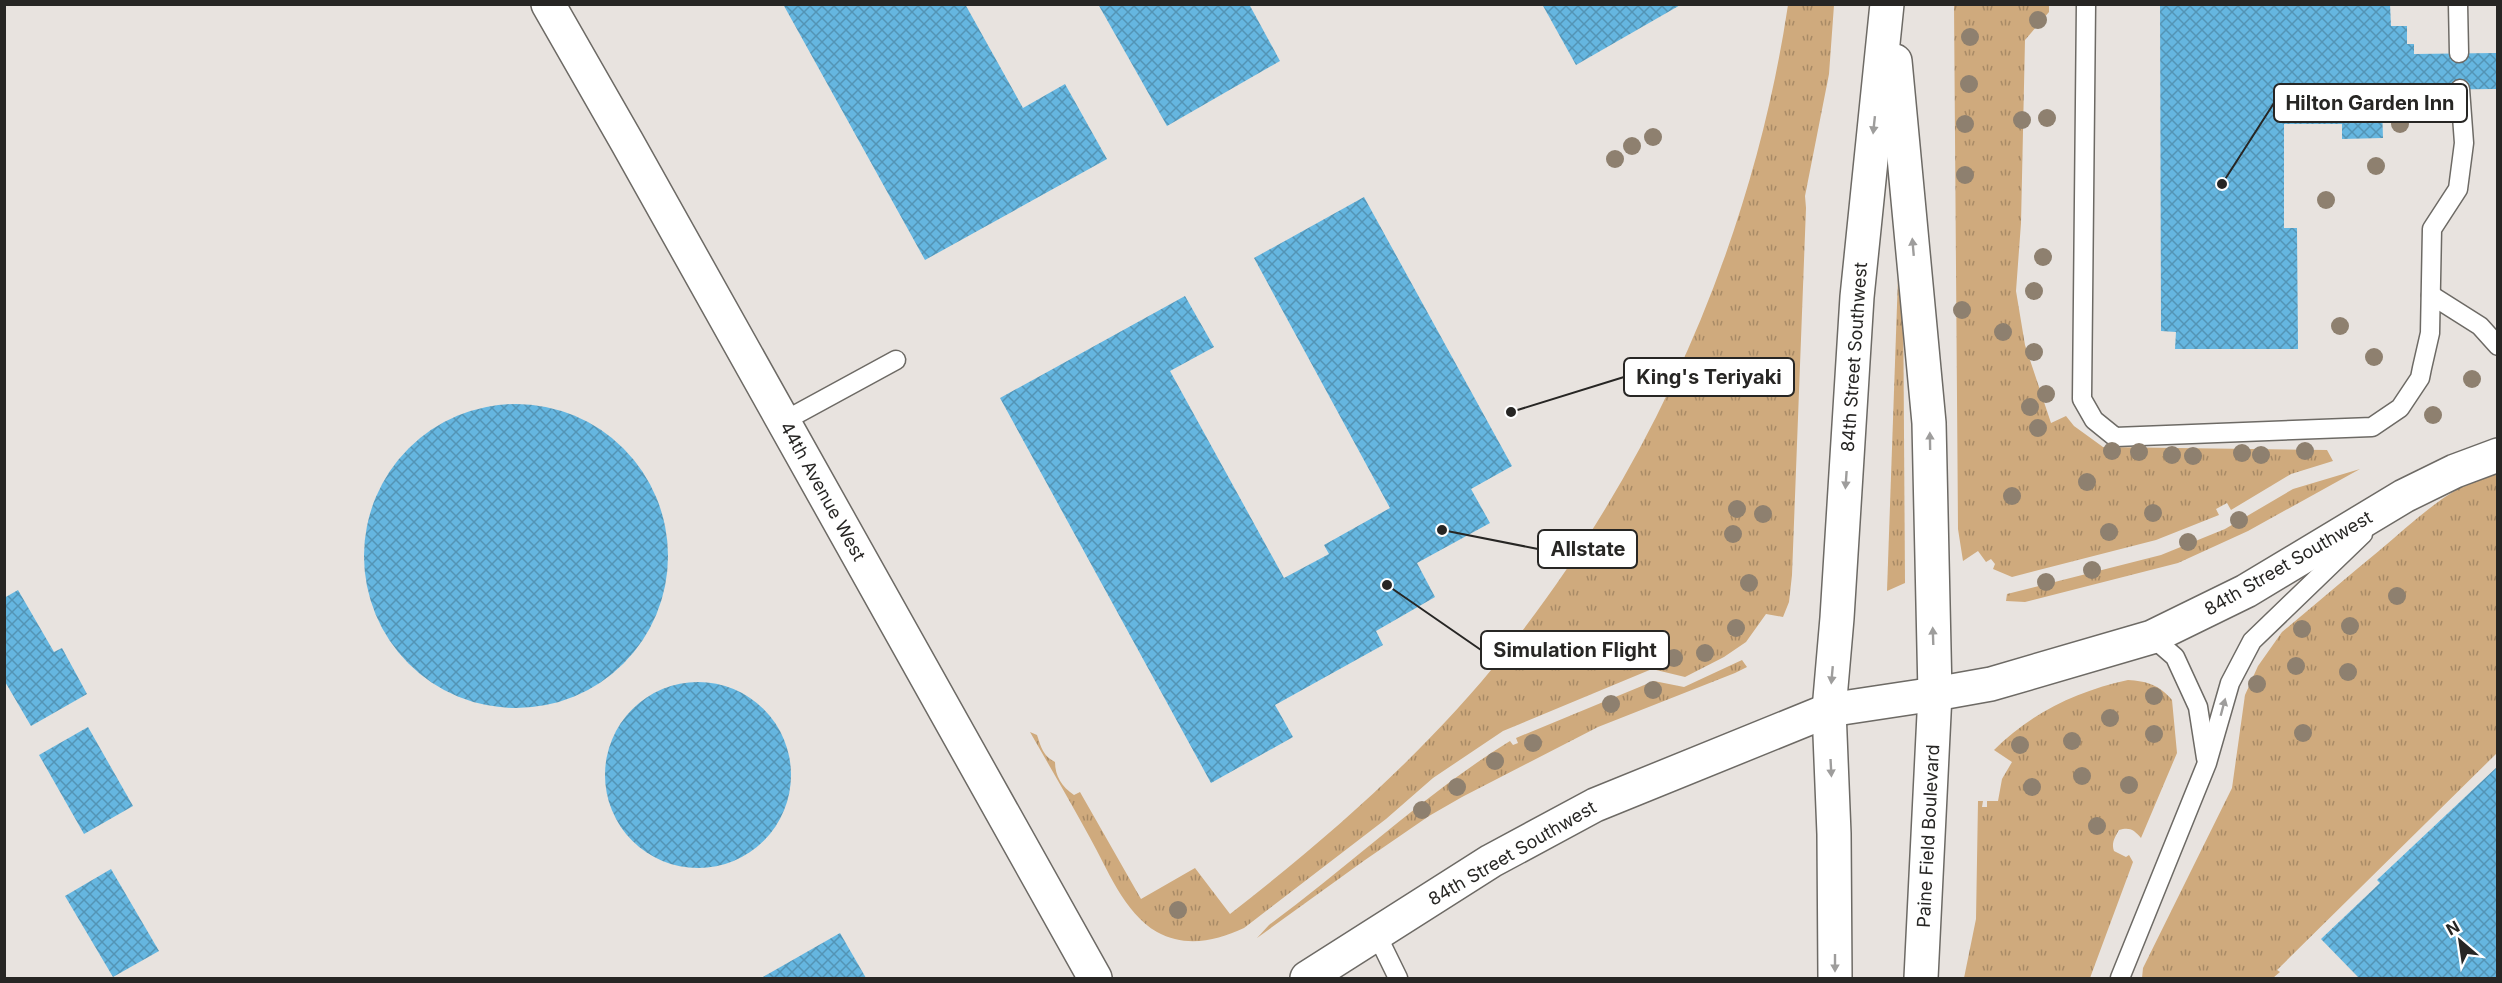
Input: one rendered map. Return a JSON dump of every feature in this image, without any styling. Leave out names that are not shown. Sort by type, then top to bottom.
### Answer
[{"type":"main road","name":"84th Street Southwest","points":[[1888,4],[1929,423],[1935,694]]},
{"type":"main road","name":"84th Street Southwest","points":[[1829,710],[1857,297],[1888,4]]},
{"type":"main road","name":"44th Avenue West","points":[[549,5],[1095,978]]},
{"type":"main road","name":"84th Street Southwest","points":[[1307,978],[1491,861],[1595,804],[1829,710],[1991,684],[2152,637],[2246,591],[2404,496],[2455,471],[2498,455]]},
{"type":"main road","name":"Paine Field Boulevard","points":[[1921,978],[1935,694]]},
{"type":"main road","points":[[1829,710],[1834,834],[1835,978]]},
{"type":"lane","points":[[2086,4],[2082,399],[2094,420],[2115,436],[2372,427],[2400,408],[2420,378],[2430,333],[2432,229],[2458,189],[2464,143],[2460,89]]},
{"type":"lane","points":[[2458,4],[2459,53]]},
{"type":"lane","points":[[2431,295],[2480,326],[2498,346]]},
{"type":"lane","points":[[784,421],[896,360]]},
{"type":"lane","points":[[2120,978],[2207,763],[2230,683],[2252,641],[2404,496]]},
{"type":"lane","points":[[2152,637],[2175,657],[2198,707],[2207,763]]},
{"type":"lane","points":[[1376,933],[1398,978]]},
{"type":"green space","points":[[1788,5],[1834,5],[1829,74],[1805,196],[1792,575],[1789,602],[1783,617],[1766,614],[1746,642],[1724,657],[1685,677],[1652,669],[1503,731],[1433,778],[1386,819],[1244,928],[1212,939],[1190,941],[1168,937],[1145,924],[1117,889],[1030,732],[1037,735],[1045,754],[1055,762],[1056,772],[1063,785],[1074,795],[1080,792],[1141,899],[1195,868],[1230,914],[1304,855],[1375,792],[1443,725],[1505,653],[1558,581],[1607,506],[1650,428],[1689,347],[1722,264],[1750,179],[1772,93]]},
{"type":"green space","points":[[1954,5],[2049,5],[2049,12],[2025,40],[2021,223],[2016,291],[2025,345],[2051,423],[2066,416],[2074,426],[2103,447],[2327,450],[2333,461],[2291,474],[2231,510],[2227,503],[2216,509],[2219,515],[2156,540],[2012,577],[1993,569],[1995,564],[1991,559],[1986,562],[1978,551],[1963,561],[1958,529]]},
{"type":"green space","points":[[1901,274],[1903,282],[1905,583],[1887,591],[1898,277]]},
{"type":"green space","points":[[2360,469],[2248,531],[2178,563],[2025,602],[2006,601],[2007,594],[2161,555],[2225,529],[2293,489]]},
{"type":"green space","points":[[2497,473],[2497,753],[2277,970],[2280,972],[2273,978],[2142,978],[2143,968],[2232,788],[2245,695],[2258,666],[2282,632],[2421,515],[2464,485]]},
{"type":"green space","points":[[1742,660],[1747,667],[1598,727],[1462,797],[1429,816],[1365,860],[1257,938],[1269,925],[1418,807],[1510,741],[1513,745],[1518,743],[1516,738],[1654,681],[1684,687]]},
{"type":"green space","points":[[2128,680],[2152,685],[2172,700],[2177,753],[2141,838],[2134,831],[2126,829],[2119,830],[2114,840],[2114,851],[2126,857],[2129,855],[2133,862],[2090,978],[1964,978],[1976,919],[1978,801],[1983,801],[1982,807],[1987,807],[1987,801],[1998,801],[2002,779],[2012,762],[1994,750],[2023,725],[2056,705],[2091,690]]},
{"type":"building","points":[[783,4],[965,4],[1023,108],[1065,84],[1107,159],[925,260]]},
{"type":"building","points":[[1098,4],[1249,4],[1280,61],[1167,126]]},
{"type":"building","points":[[1542,4],[1682,4],[1576,65]]},
{"type":"building","points":[[2160,4],[2390,4],[2391,26],[2407,26],[2407,44],[2414,44],[2414,54],[2496,53],[2496,89],[2410,90],[2410,95],[2402,95],[2402,107],[2382,108],[2383,138],[2342,139],[2342,124],[2284,124],[2284,228],[2297,228],[2298,349],[2175,349],[2176,332],[2161,331]]},
{"type":"building","points":[[1364,197],[1512,466],[1471,489],[1490,523],[1417,563],[1435,597],[1376,631],[1383,645],[1275,705],[1293,737],[1211,783],[1000,398],[1185,296],[1214,347],[1170,371],[1284,578],[1329,554],[1324,545],[1390,508],[1254,258]]},
{"type":"building","points":[[516,404],[546,407],[574,416],[600,430],[623,449],[642,472],[656,498],[665,526],[668,556],[665,586],[656,614],[642,640],[623,663],[600,682],[574,696],[546,705],[516,708],[486,705],[458,696],[432,682],[409,663],[390,640],[376,614],[367,586],[364,556],[367,526],[376,498],[390,472],[409,449],[432,430],[458,416],[486,407]]},
{"type":"building","points":[[18,590],[54,652],[62,648],[87,694],[31,726],[4,680],[4,598]]},
{"type":"building","points":[[698,682],[734,689],[764,709],[784,739],[791,775],[784,811],[764,841],[734,861],[698,868],[662,861],[632,841],[612,811],[605,775],[612,739],[632,709],[662,689]]},
{"type":"building","points":[[88,727],[133,806],[84,834],[39,755]]},
{"type":"building","points":[[2498,766],[2498,978],[2359,978],[2321,939],[2380,883],[2377,880]]},
{"type":"building","points":[[111,869],[159,951],[113,977],[65,896]]},
{"type":"building","points":[[840,933],[866,978],[761,978]]},
{"type":"place","name":"Hilton Garden Inn","points":[[2222,184]]},
{"type":"place","name":"King's Teriyaki","points":[[1511,412]]},
{"type":"place","name":"Allstate","points":[[1442,530]]},
{"type":"place","name":"Simulation Flight","points":[[1387,585]]}]
